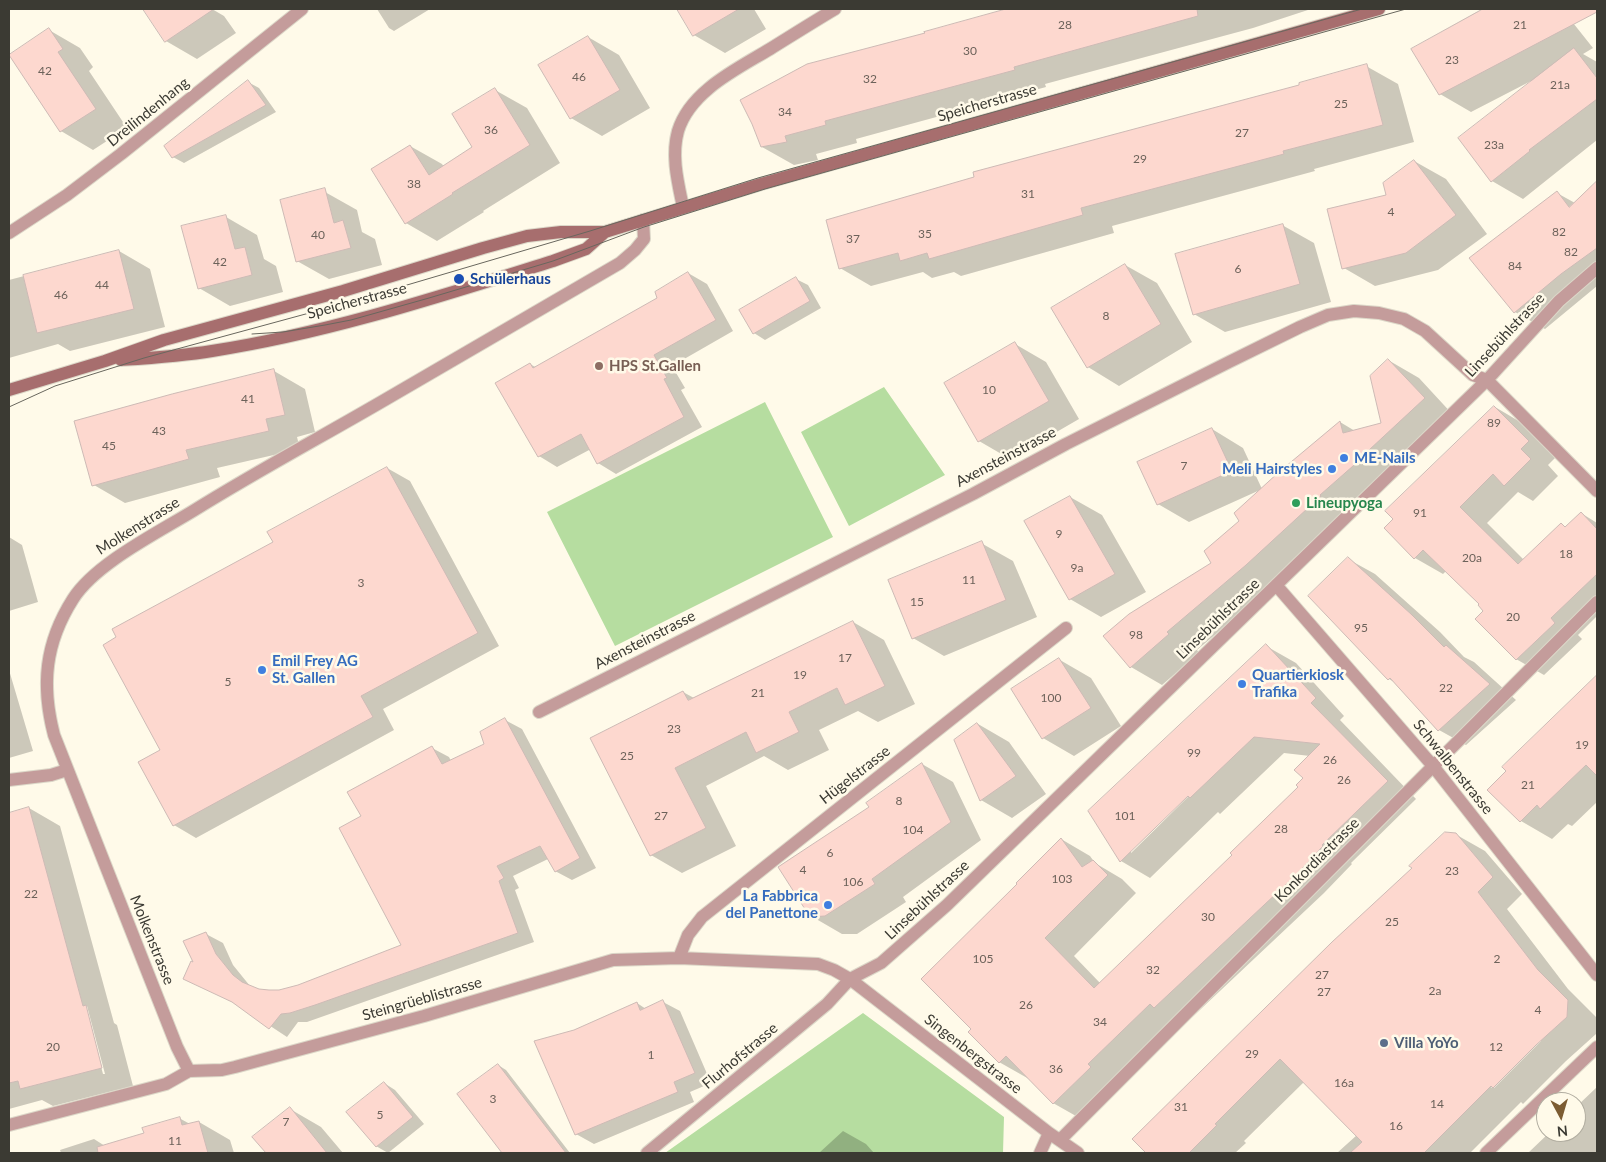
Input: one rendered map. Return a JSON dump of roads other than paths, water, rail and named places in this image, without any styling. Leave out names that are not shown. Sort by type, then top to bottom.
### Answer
[{"type":"main road","name":"Speicherstrasse","points":[[9,390],[105,361],[164,340],[343,291],[526,236],[561,232],[605,232],[683,207],[1379,9]]},
{"type":"main road","name":"Speicherstrasse","points":[[105,361],[210,351],[273,340],[351,320],[553,261],[586,249],[605,232]]},
{"type":"street","name":"Dreilindenhang","points":[[9,233],[67,195],[121,154],[302,9]]},
{"type":"street","points":[[683,207],[676,160],[678,133],[684,116],[699,98],[719,80],[835,9]]},
{"type":"street","name":"Molkenstrasse","points":[[189,1072],[177,1047],[54,735],[48,711],[46,681],[49,650],[59,624],[74,597],[100,569],[247,477],[620,263],[644,239],[643,220]]},
{"type":"street","name":"Linsebühlstrasse","points":[[850,979],[881,963],[947,905],[1486,380],[1558,301],[1597,268]]},
{"type":"street","name":"Axensteinstrasse","points":[[539,712],[973,494],[1066,444],[1220,366],[1300,327],[1328,316],[1354,311],[1379,313],[1404,319],[1425,331],[1474,376],[1486,380],[1597,491]]},
{"type":"street","name":"Schwalbenstrasse","points":[[1276,585],[1433,766],[1597,975]]},
{"type":"street","name":"Konkordiastrasse","points":[[1040,1153],[1597,602]]},
{"type":"street","name":"Hügelstrasse","points":[[679,958],[688,935],[702,917],[1066,628]]},
{"type":"street","points":[[9,780],[51,775],[67,770]]},
{"type":"street","name":"Steingrüeblistrasse","points":[[9,1125],[166,1084],[189,1072],[229,1069],[424,1016],[613,960],[679,958],[818,964],[850,979]]},
{"type":"street","name":"Singenbergstrasse","points":[[850,979],[1078,1153]]},
{"type":"street","name":"Flurhofstrasse","points":[[647,1153],[827,1004],[850,979]]},
{"type":"street","points":[[1486,1153],[1597,1047]]},
{"type":"tram line","points":[[9,407],[55,386],[144,358],[346,303],[590,231],[758,178],[1362,9]]},
{"type":"tram line","points":[[252,334],[283,332],[351,320],[553,261],[644,227],[765,189],[1406,9]]},
{"type":"place","name":"Schülerhaus","points":[[459,279]]},
{"type":"place","name":"HPS St.Gallen","points":[[599,366]]},
{"type":"place","name":"ME-Nails","points":[[1344,458]]},
{"type":"place","name":"Meli Hairstyles","points":[[1332,469]]},
{"type":"place","name":"Lineupyoga","points":[[1296,503]]},
{"type":"place","name":"Emil Frey AG St. Gallen","points":[[262,670]]},
{"type":"place","name":"Quartierkiosk Trafika","points":[[1242,684]]},
{"type":"place","name":"La Fabbrica del Panettone","points":[[828,905]]},
{"type":"place","name":"Villa YoYo","points":[[1384,1043]]}]
